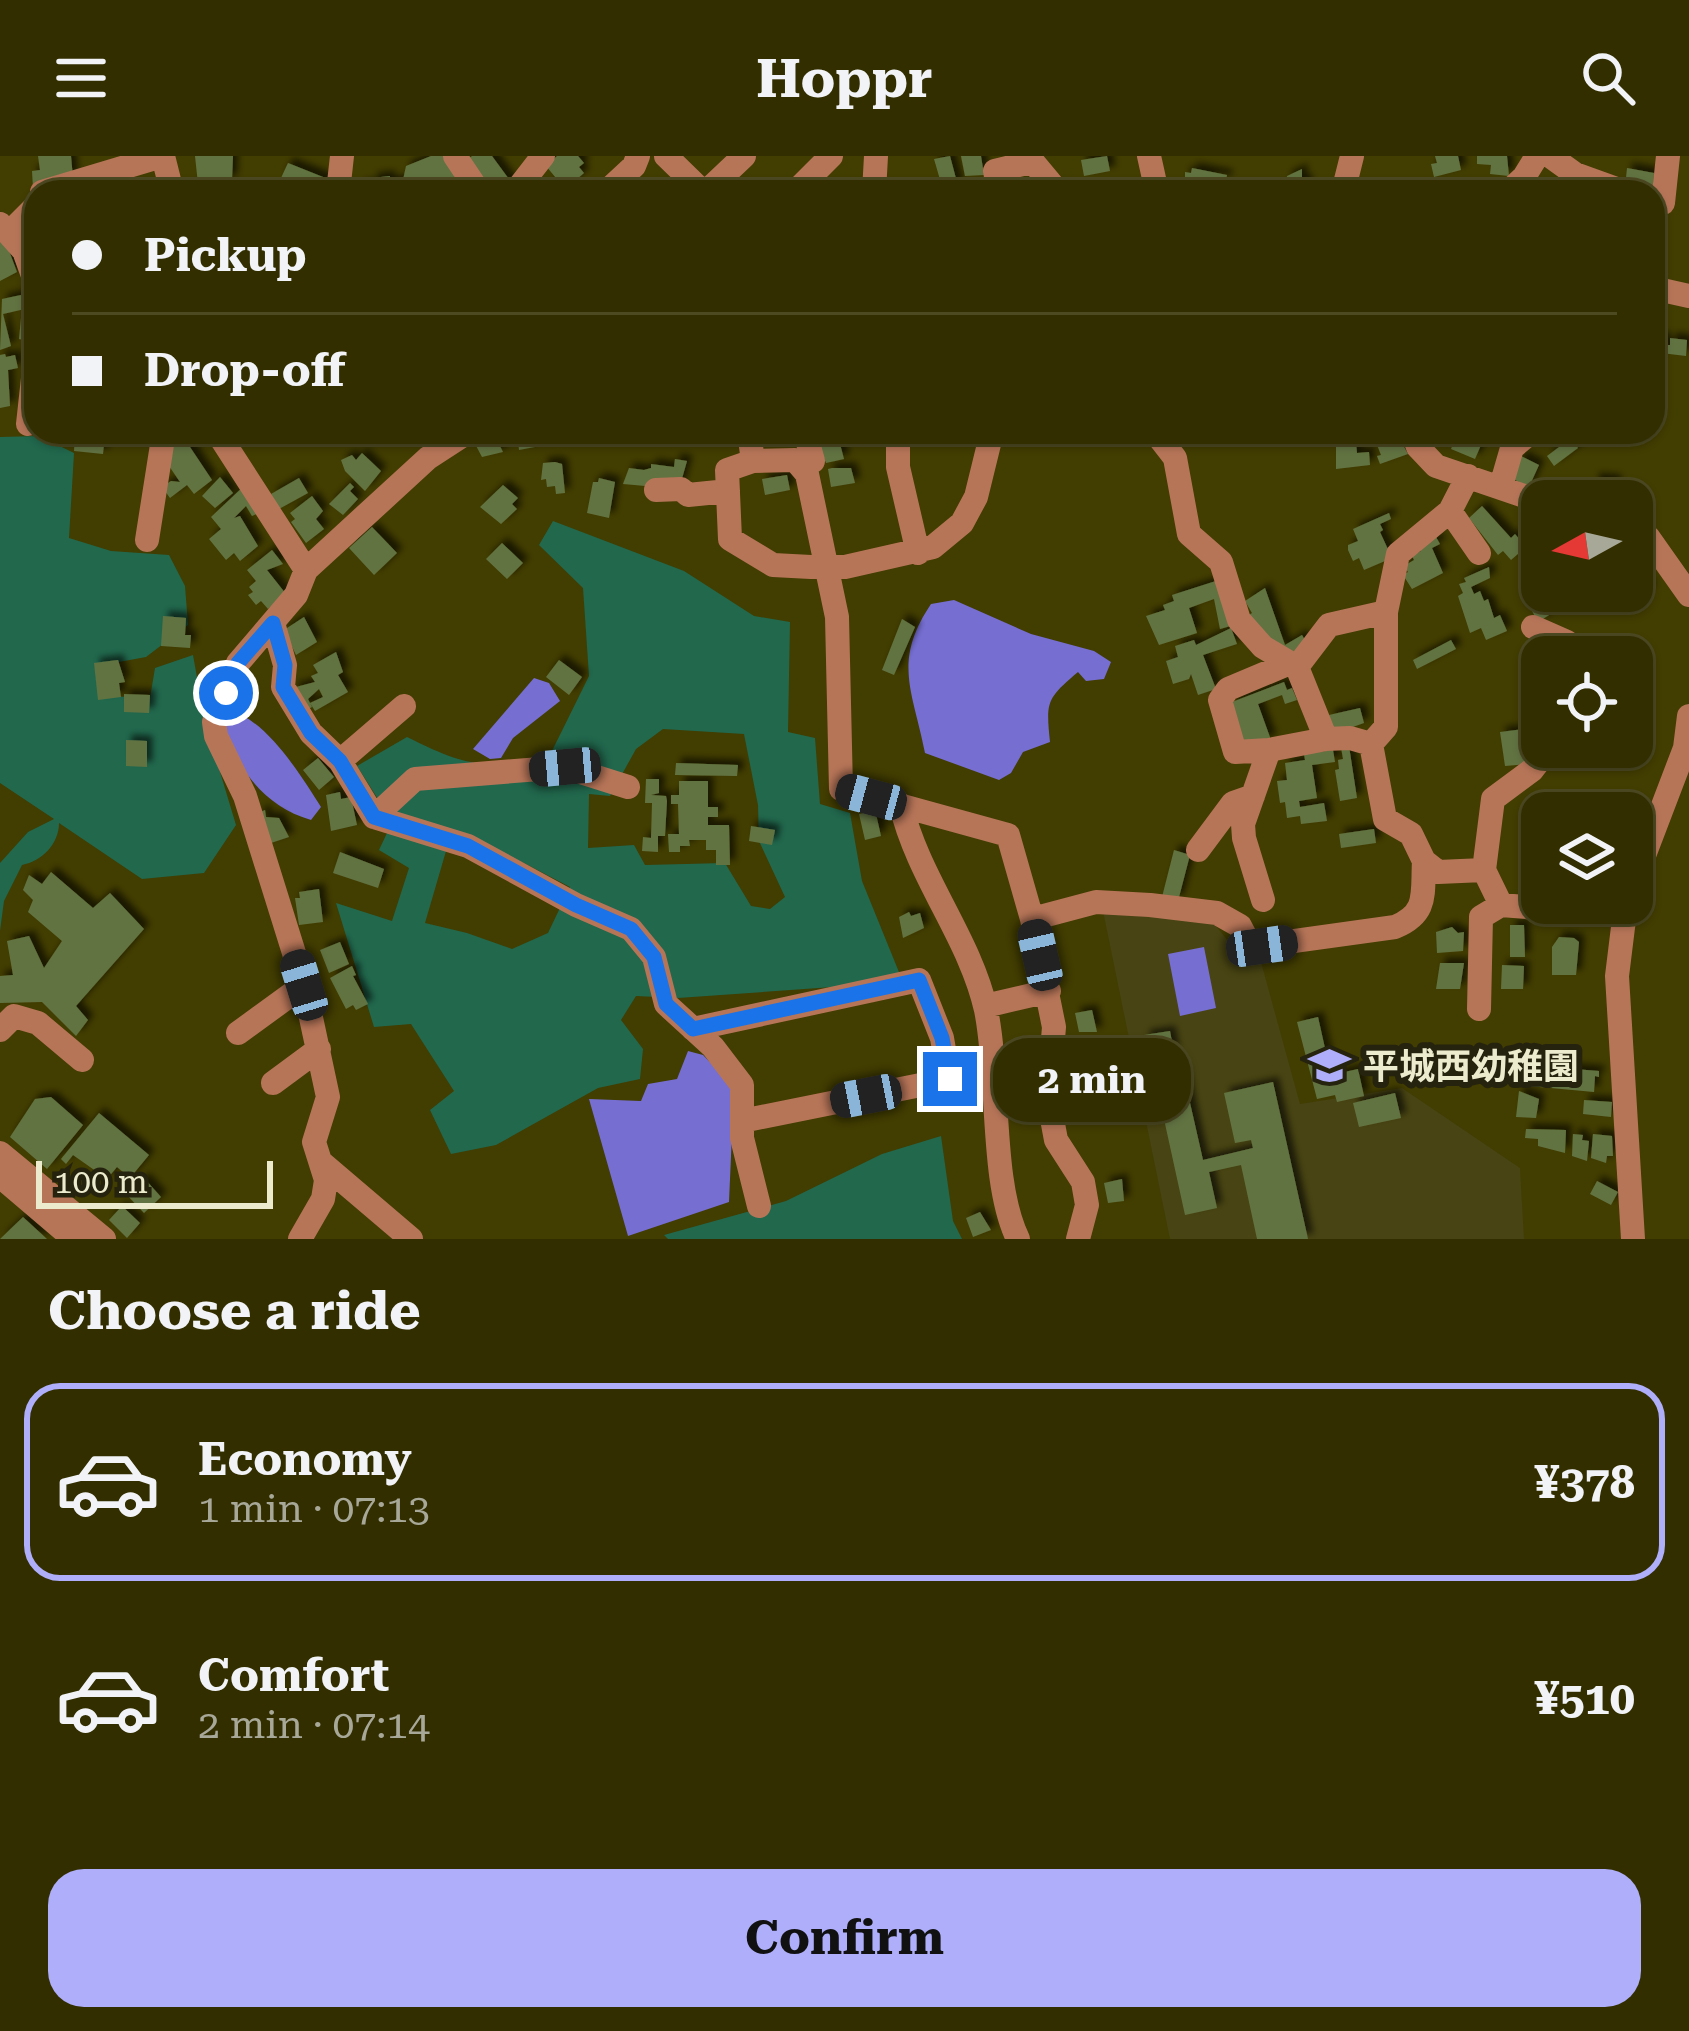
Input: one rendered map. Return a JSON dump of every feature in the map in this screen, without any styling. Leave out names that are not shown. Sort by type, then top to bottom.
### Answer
[{"type":"street","points":[[83,180],[163,156]]},
{"type":"street","points":[[619,180],[638,156]]},
{"type":"street","points":[[666,156],[691,180]]},
{"type":"street","points":[[717,180],[743,156]]},
{"type":"street","points":[[807,180],[831,156]]},
{"type":"street","points":[[1550,156],[1592,180]]},
{"type":"street","points":[[1665,187],[1667,156]]},
{"type":"street","points":[[997,180],[995,171],[1029,159]]},
{"type":"street","points":[[147,541],[162,444]]},
{"type":"street","points":[[225,444],[306,570]]},
{"type":"street","points":[[300,1239],[323,1199],[323,1164],[314,1142],[328,1096],[304,985],[245,796],[214,722],[238,663],[296,596],[306,570],[428,458],[450,444]]},
{"type":"street","points":[[751,444],[753,461]]},
{"type":"street","points":[[809,444],[813,461]]},
{"type":"street","points":[[898,444],[898,467],[918,553]]},
{"type":"street","points":[[989,444],[976,497],[962,523],[948,538],[918,553],[829,568],[772,565],[730,539],[728,470],[753,461],[795,460],[806,474],[829,568],[837,617],[841,789],[1008,835],[1032,919],[1054,1027],[1048,1097],[1056,1140],[1083,1182],[1087,1205],[1078,1239]]},
{"type":"street","points":[[1164,444],[1175,458],[1189,534],[1221,562],[1239,620],[1263,647],[1293,665],[1326,739]]},
{"type":"street","points":[[1416,444],[1436,466],[1521,494]]},
{"type":"street","points":[[1501,486],[1517,444]]},
{"type":"street","points":[[1371,743],[1387,727],[1386,613],[1398,554],[1450,511],[1468,476]]},
{"type":"street","points":[[656,490],[681,489],[688,495],[728,491]]},
{"type":"street","points":[[1450,511],[1479,553]]},
{"type":"street","points":[[1653,544],[1689,596]]},
{"type":"street","points":[[1371,743],[1326,739],[1235,752],[1220,700],[1228,688],[1293,665],[1318,644],[1329,625],[1386,613]]},
{"type":"street","points":[[273,623],[285,665],[283,687],[311,733],[340,761],[374,817],[468,846],[631,929],[654,957],[666,1004],[742,1085],[742,1138],[759,1206]]},
{"type":"street","points":[[1533,627],[1553,636]]},
{"type":"street","points":[[340,761],[404,706]]},
{"type":"street","points":[[1653,832],[1685,748],[1689,716]]},
{"type":"street","points":[[1371,743],[1384,819],[1412,834],[1424,860],[1438,872],[1484,871]]},
{"type":"street","points":[[1263,900],[1243,824],[1269,750]]},
{"type":"street","points":[[374,817],[415,779],[565,767],[628,787]]},
{"type":"street","points":[[1502,905],[1484,871],[1493,800],[1534,768]]},
{"type":"street","points":[[1198,850],[1233,803],[1253,796]]},
{"type":"street","points":[[901,805],[910,845],[972,969],[985,1006],[995,1070],[1004,1200],[1018,1239]]},
{"type":"street","points":[[1032,919],[1096,902],[1150,904],[1217,914],[1240,926],[1251,947],[1395,927],[1413,920],[1420,909],[1424,860]]},
{"type":"street","points":[[1479,1009],[1481,917],[1502,905],[1521,906]]},
{"type":"street","points":[[1623,924],[1618,976],[1633,1239]]},
{"type":"street","points":[[693,1029],[919,980],[942,1038],[950,1079]]},
{"type":"street","points":[[238,1033],[304,985]]},
{"type":"street","points":[[985,1006],[1048,991]]},
{"type":"street","points":[[0,1030],[14,1016],[38,1024],[82,1060]]},
{"type":"street","points":[[273,1083],[319,1049]]},
{"type":"street","points":[[742,1121],[995,1070]]},
{"type":"street","points":[[0,1153],[89,1234]]},
{"type":"street","points":[[323,1164],[410,1239]]},
{"type":"street","points":[[0,1176],[89,1234]]},
{"type":"shaded area","points":[[954,600],[1031,634],[1094,651],[1111,662],[1104,679],[1086,681],[1078,672],[1060,689],[1050,702],[1050,742],[1023,752],[1011,773],[999,780],[925,753],[911,694],[912,643],[931,604]]},
{"type":"shaded area","points":[[534,678],[549,683],[560,701],[513,738],[501,758],[490,759],[473,749]]},
{"type":"shaded area","points":[[229,711],[256,724],[293,765],[321,807],[311,820],[279,805],[244,770],[221,722]]},
{"type":"shaded area","points":[[1103,911],[1212,921],[1241,957],[1261,962],[1300,1104],[1402,1088],[1520,1168],[1524,1239],[1170,1239]]},
{"type":"shaded area","points":[[1204,947],[1216,1008],[1180,1016],[1168,954]]},
{"type":"shaded area","points":[[688,1051],[703,1055],[734,1087],[729,1202],[628,1236],[589,1099],[641,1101],[648,1084],[677,1079]]},
{"type":"green space","points":[[24,436],[24,444],[55,444],[74,453],[69,538],[111,551],[169,555],[185,586],[188,625],[146,657],[108,664],[108,696],[150,698],[155,668],[193,655],[205,722],[236,825],[204,873],[142,879],[59,823],[48,850],[22,865],[4,901],[0,931],[0,863],[28,832],[54,819],[0,783],[0,437]]},
{"type":"green space","points":[[553,521],[684,571],[754,616],[790,622],[788,732],[815,738],[820,804],[850,813],[862,881],[903,982],[678,998],[636,996],[621,1020],[643,1049],[640,1079],[598,1088],[496,1145],[451,1154],[430,1110],[454,1091],[411,1024],[374,1027],[336,903],[392,921],[409,868],[379,850],[396,814],[383,807],[357,766],[407,737],[478,763],[551,753],[589,676],[583,588],[539,545]],"holes":[[[663,729],[744,734],[758,805],[759,841],[785,897],[770,909],[751,906],[725,863],[645,865],[634,845],[588,848],[589,794],[610,796],[636,749]],[[451,834],[570,887],[548,933],[512,949],[425,923]]]},
{"type":"green space","points":[[941,1136],[953,1221],[962,1239],[668,1239],[664,1235],[786,1201],[882,1154]]},
{"type":"building","points":[[38,156],[71,156],[73,178],[33,180],[32,171],[40,170]]},
{"type":"building","points":[[195,156],[233,156],[232,180],[198,180]]},
{"type":"building","points":[[431,156],[449,156],[455,178],[403,180],[406,166]]},
{"type":"building","points":[[492,156],[510,180],[479,180],[468,159]]},
{"type":"building","points":[[557,156],[578,156],[584,173],[576,180],[554,180],[546,166]]},
{"type":"building","points":[[950,156],[956,180],[940,180],[934,159]]},
{"type":"building","points":[[961,156],[981,156],[984,175],[965,176]]},
{"type":"building","points":[[1107,156],[1110,171],[1084,176],[1081,160]]},
{"type":"building","points":[[1435,156],[1458,156],[1461,170],[1434,177],[1431,164],[1437,163]]},
{"type":"building","points":[[1477,156],[1507,156],[1509,176],[1490,174],[1491,165],[1477,164]]},
{"type":"building","points":[[288,163],[328,179],[285,180],[281,178]]},
{"type":"building","points":[[1192,168],[1227,175],[1226,180],[1185,180],[1185,172],[1191,173]]},
{"type":"building","points":[[1627,168],[1654,173],[1654,180],[1626,178]]},
{"type":"building","points":[[1302,169],[1302,179],[1307,180],[1286,180]]},
{"type":"building","points":[[5,240],[17,272],[0,281],[0,242]]},
{"type":"building","points":[[21,295],[24,309],[3,314],[11,346],[0,350],[2,299]]},
{"type":"building","points":[[1670,338],[1687,340],[1686,356],[1665,353]]},
{"type":"building","points":[[0,355],[15,355],[18,368],[8,370],[10,406],[0,408]]},
{"type":"building","points":[[74,444],[111,444],[104,445],[103,454],[74,451]]},
{"type":"building","points":[[172,444],[188,444],[212,480],[194,494],[187,485],[170,498],[162,487],[180,482],[169,466]]},
{"type":"building","points":[[475,444],[499,444],[503,452],[482,457]]},
{"type":"building","points":[[518,444],[551,444],[519,450]]},
{"type":"building","points":[[840,444],[844,459],[826,463],[819,445]]},
{"type":"building","points":[[1336,444],[1356,444],[1357,453],[1369,452],[1370,465],[1336,469]]},
{"type":"building","points":[[1377,444],[1403,444],[1408,454],[1380,464],[1377,456],[1381,455]]},
{"type":"building","points":[[1453,444],[1481,445],[1475,459],[1451,449]]},
{"type":"building","points":[[1563,444],[1578,448],[1554,466],[1547,456]]},
{"type":"building","points":[[362,453],[381,471],[365,491],[341,460],[352,455],[356,460]]},
{"type":"building","points":[[1521,456],[1539,465],[1532,480],[1521,483],[1511,478]]},
{"type":"building","points":[[675,459],[687,461],[679,489],[623,484],[629,468],[674,467]]},
{"type":"building","points":[[543,463],[562,464],[565,493],[556,494],[555,486],[547,487],[546,479],[541,480]]},
{"type":"building","points":[[851,468],[855,483],[831,487],[828,469]]},
{"type":"building","points":[[787,475],[790,490],[765,495],[762,479]]},
{"type":"building","points":[[220,477],[233,493],[215,508],[202,496]]},
{"type":"building","points":[[299,478],[308,493],[279,509],[271,494]]},
{"type":"building","points":[[599,478],[615,482],[609,518],[587,513],[593,482]]},
{"type":"building","points":[[350,483],[358,499],[343,515],[329,504]]},
{"type":"building","points":[[503,485],[518,498],[512,504],[517,509],[501,524],[480,507]]},
{"type":"building","points":[[244,486],[261,512],[252,516],[246,506],[234,518],[240,516],[258,546],[240,561],[234,553],[226,560],[209,539],[221,529],[211,517]]},
{"type":"building","points":[[312,496],[323,511],[316,519],[324,529],[306,543],[290,513]]},
{"type":"building","points":[[1482,506],[1511,538],[1515,534],[1521,551],[1511,560],[1503,551],[1498,555],[1469,518]]},
{"type":"building","points":[[1389,513],[1391,519],[1380,524],[1380,532],[1392,558],[1364,570],[1348,550],[1348,545],[1358,541],[1353,529]]},
{"type":"building","points":[[372,527],[397,553],[374,575],[349,548]]},
{"type":"building","points":[[1436,537],[1440,544],[1432,548],[1443,573],[1412,589],[1403,575],[1408,572],[1404,566]]},
{"type":"building","points":[[502,543],[523,563],[507,579],[486,559]]},
{"type":"building","points":[[272,550],[283,564],[267,570],[286,594],[268,609],[261,601],[256,605],[248,595],[256,581],[247,570]]},
{"type":"building","points":[[1489,567],[1490,578],[1471,587],[1474,594],[1480,591],[1484,601],[1488,599],[1494,618],[1500,615],[1507,631],[1486,640],[1481,628],[1470,633],[1458,596],[1463,593],[1459,584],[1466,582],[1464,578]]},
{"type":"building","points":[[1219,580],[1234,625],[1220,629],[1214,599],[1189,608],[1197,633],[1159,645],[1146,616],[1165,610],[1163,605],[1174,601],[1172,595]]},
{"type":"building","points":[[1265,588],[1285,645],[1302,635],[1309,647],[1289,659],[1246,617],[1252,613],[1245,601]]},
{"type":"building","points":[[1533,612],[1554,612],[1538,622]]},
{"type":"building","points":[[163,616],[186,618],[190,648],[161,646]]},
{"type":"building","points":[[304,617],[317,642],[296,655],[284,630]]},
{"type":"building","points":[[902,619],[915,627],[894,675],[882,670]]},
{"type":"building","points":[[1231,628],[1237,644],[1203,655],[1216,689],[1198,695],[1191,674],[1173,684],[1166,661],[1178,657],[1175,646],[1194,640],[1196,645]]},
{"type":"building","points":[[1451,640],[1456,649],[1417,669],[1413,660]]},
{"type":"building","points":[[336,652],[343,672],[338,675],[348,692],[315,711],[310,703],[312,707],[305,711],[292,688],[315,682],[311,676],[318,673],[313,665]],"holes":[[[319,689],[323,697],[310,703],[308,699]]]},
{"type":"building","points":[[118,660],[125,682],[119,683],[121,697],[98,700],[94,663]]},
{"type":"building","points":[[559,660],[582,677],[569,695],[546,677]]},
{"type":"building","points":[[1284,682],[1297,700],[1285,704],[1282,695],[1258,704],[1271,740],[1241,747],[1232,702]]},
{"type":"building","points":[[124,694],[150,695],[149,713],[124,712]]},
{"type":"building","points":[[1360,708],[1364,723],[1333,734],[1329,715]]},
{"type":"building","points":[[1521,729],[1521,765],[1505,766],[1500,732]]},
{"type":"building","points":[[126,740],[147,741],[147,767],[126,766]]},
{"type":"building","points":[[1349,746],[1357,798],[1340,801],[1335,770],[1343,759],[1341,747]]},
{"type":"building","points":[[1333,750],[1335,762],[1312,765],[1317,798],[1299,801],[1300,807],[1324,803],[1327,821],[1301,824],[1300,816],[1287,818],[1277,781],[1287,780],[1285,763],[1305,760],[1304,754]]},
{"type":"building","points":[[318,758],[334,777],[319,790],[303,770]]},
{"type":"building","points":[[676,763],[738,765],[737,776],[675,775]]},
{"type":"building","points":[[646,779],[659,779],[659,793],[651,795],[666,796],[667,801],[665,836],[658,836],[658,852],[642,851],[643,837],[651,838],[652,803],[645,803]]},
{"type":"building","points":[[679,781],[708,781],[708,807],[718,807],[718,817],[708,817],[708,825],[729,825],[730,865],[716,865],[716,850],[706,850],[706,840],[689,840],[690,846],[680,846],[680,852],[669,852],[668,834],[679,834],[678,804],[671,804],[671,795],[679,795]]},
{"type":"building","points":[[340,792],[341,799],[351,797],[357,825],[331,831],[326,795]]},
{"type":"building","points":[[265,810],[266,817],[279,818],[289,837],[268,844],[258,813]]},
{"type":"building","points":[[859,814],[876,814],[881,836],[865,840]]},
{"type":"building","points":[[751,826],[775,830],[772,845],[749,841]]},
{"type":"building","points":[[1374,829],[1376,843],[1341,848],[1339,834]]},
{"type":"building","points":[[1174,850],[1190,855],[1178,901],[1162,897]]},
{"type":"building","points":[[340,852],[384,869],[378,888],[333,873]]},
{"type":"building","points":[[51,872],[93,908],[110,893],[144,929],[76,1006],[88,1020],[76,1036],[42,1002],[0,1003],[0,976],[13,975],[7,941],[29,936],[44,968],[62,941],[28,912],[33,900],[23,890],[29,875],[42,884]]},
{"type":"building","points":[[319,889],[323,922],[299,925],[295,898],[300,898],[299,892]]},
{"type":"building","points":[[909,912],[911,916],[920,913],[924,928],[903,938],[899,917]]},
{"type":"building","points":[[1510,925],[1524,925],[1525,957],[1510,957]]},
{"type":"building","points":[[1452,927],[1464,932],[1463,951],[1437,953],[1436,932]]},
{"type":"building","points":[[1559,937],[1579,942],[1576,975],[1552,975],[1552,947]]},
{"type":"building","points":[[340,942],[349,964],[329,973],[320,950]]},
{"type":"building","points":[[1440,963],[1464,963],[1460,989],[1436,989]]},
{"type":"building","points":[[1502,965],[1524,966],[1523,989],[1501,989]]},
{"type":"building","points":[[352,966],[368,1004],[356,1010],[353,1005],[346,1009],[330,978]]},
{"type":"building","points":[[1092,1010],[1097,1032],[1079,1032],[1075,1013]]},
{"type":"building","points":[[1318,1017],[1331,1075],[1358,1069],[1364,1096],[1337,1102],[1335,1095],[1317,1099],[1297,1022]]},
{"type":"building","points":[[1170,1031],[1174,1052],[1147,1053],[1144,1035]]},
{"type":"building","points":[[1525,1065],[1599,1071],[1599,1077],[1595,1076],[1594,1092],[1529,1086]]},
{"type":"building","points":[[1183,1072],[1203,1160],[1253,1148],[1251,1140],[1235,1143],[1224,1093],[1273,1082],[1308,1239],[1257,1239],[1241,1165],[1209,1172],[1217,1208],[1185,1215],[1155,1078]]},
{"type":"building","points":[[1519,1091],[1539,1099],[1536,1118],[1516,1117]]},
{"type":"building","points":[[1395,1093],[1401,1118],[1359,1127],[1353,1103]]},
{"type":"building","points":[[51,1097],[83,1125],[47,1169],[10,1137],[35,1099]]},
{"type":"building","points":[[1584,1100],[1612,1102],[1611,1117],[1583,1114]]},
{"type":"building","points":[[99,1113],[149,1155],[130,1178],[117,1167],[107,1179],[73,1155],[66,1164],[61,1159]]},
{"type":"building","points":[[1526,1129],[1566,1130],[1565,1153],[1538,1146],[1538,1139],[1525,1138]]},
{"type":"building","points":[[1573,1134],[1589,1141],[1587,1161],[1572,1156]]},
{"type":"building","points":[[1593,1134],[1612,1136],[1613,1156],[1607,1156],[1606,1163],[1591,1158]]},
{"type":"building","points":[[144,1178],[161,1197],[144,1213],[127,1195]]},
{"type":"building","points":[[1122,1179],[1124,1201],[1108,1203],[1104,1183]]},
{"type":"building","points":[[1597,1181],[1618,1192],[1611,1205],[1590,1194]]},
{"type":"building","points":[[122,1206],[140,1223],[127,1238],[109,1220]]},
{"type":"building","points":[[980,1212],[991,1230],[973,1237],[966,1218]]},
{"type":"building","points":[[23,1217],[47,1239],[0,1239]]},
{"type":"place","name":"平城西幼稚園","points":[[1329,1066]]},
{"type":"route","points":[[226,693],[238,663],[273,623],[285,665],[283,687],[311,733],[340,761],[374,817],[468,846],[631,929],[654,957],[666,1004],[693,1029],[919,980],[942,1038],[950,1079]]}]
